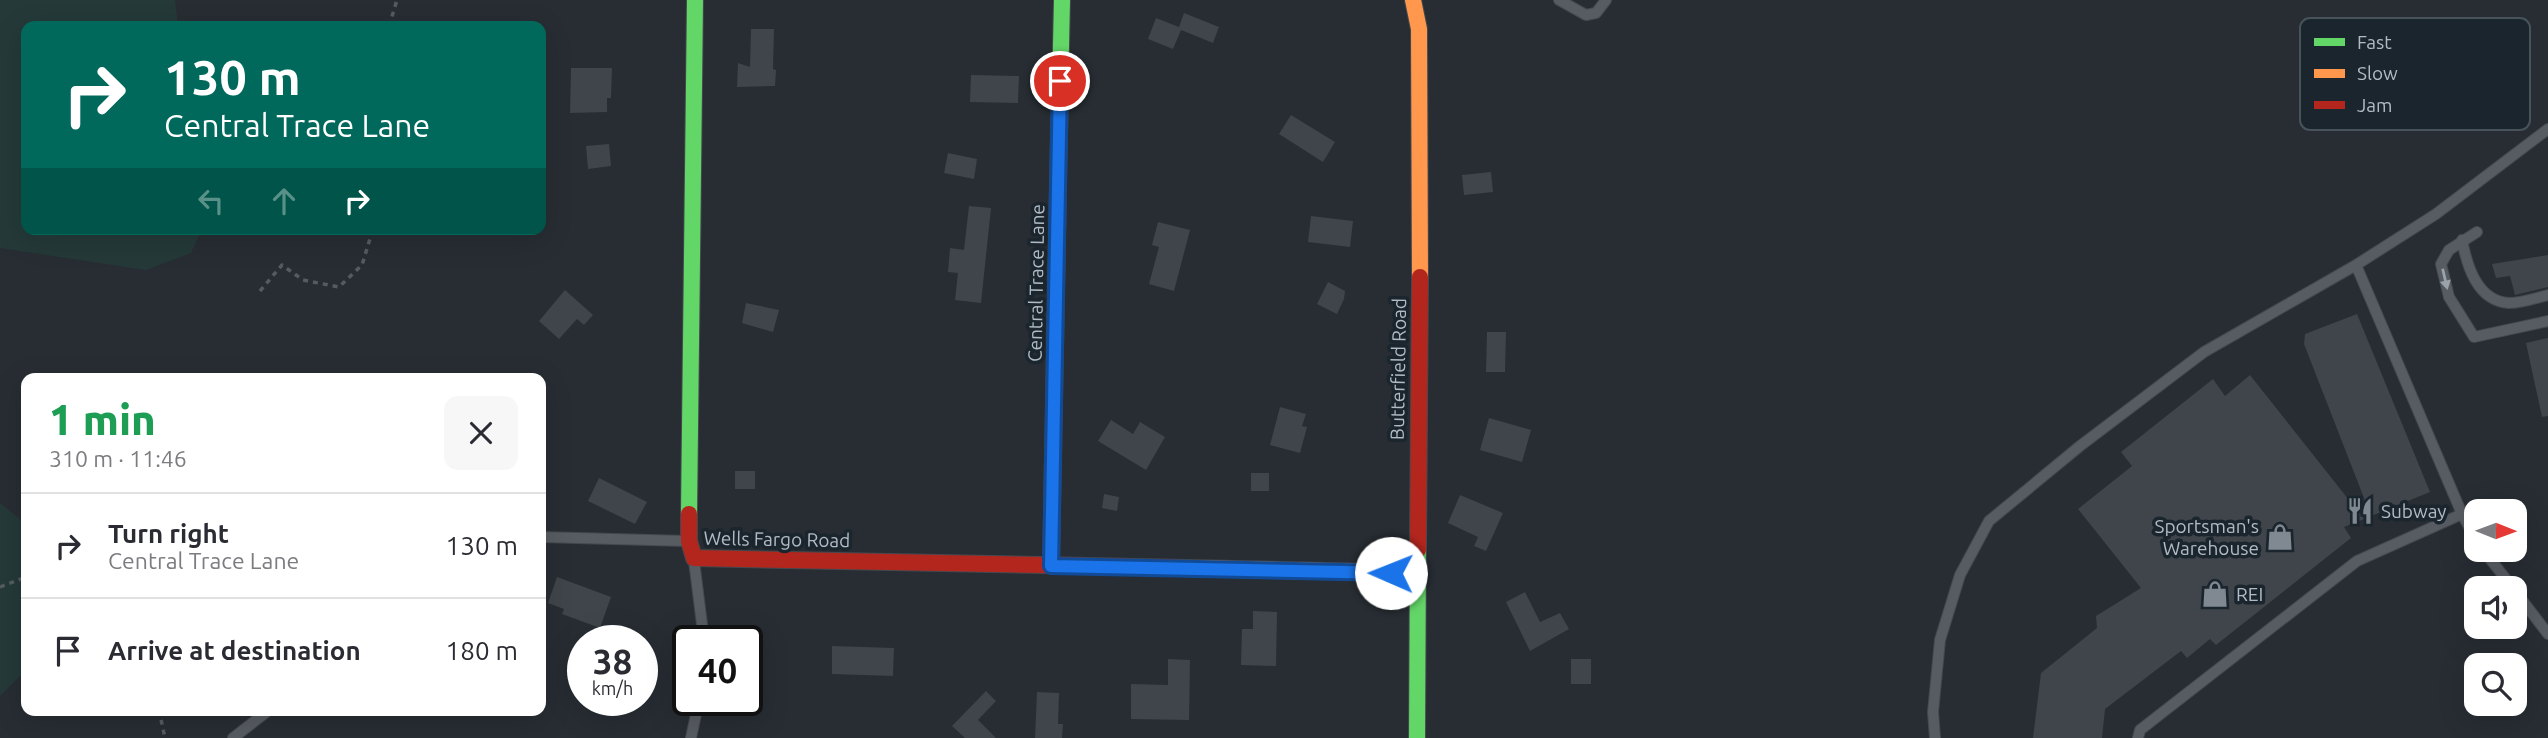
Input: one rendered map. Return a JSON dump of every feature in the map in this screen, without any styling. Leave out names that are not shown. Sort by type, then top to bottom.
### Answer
[{"type":"street","name":"Wells Fargo Road","points":[[695,0],[689,541],[694,558],[1418,573]]},
{"type":"street","name":"Central Trace Lane","points":[[1051,566],[1062,0]]},
{"type":"street","name":"Butterfield Road","points":[[1413,0],[1419,29],[1417,738]]},
{"type":"lane","points":[[1559,0],[1586,15],[1596,13],[1606,0]]},
{"type":"lane","points":[[1935,738],[1933,712],[1940,639],[1961,575],[1989,521],[2080,446],[2204,352],[2356,265],[2436,214],[2548,129]]},
{"type":"lane","points":[[2477,232],[2449,250],[2441,264],[2449,297],[2474,337],[2548,321]]},
{"type":"lane","points":[[2462,240],[2466,260],[2476,283],[2492,300],[2511,303],[2548,295]]},
{"type":"lane","points":[[2356,265],[2464,518]]},
{"type":"lane","points":[[2138,738],[2140,730],[2357,561],[2462,514]]},
{"type":"lane","points":[[546,537],[689,541]]},
{"type":"lane","points":[[694,558],[702,625]]},
{"type":"lane","points":[[2493,562],[2504,576]]},
{"type":"lane","points":[[2527,606],[2548,634]]},
{"type":"lane","points":[[233,738],[261,716]]},
{"type":"lane","points":[[691,738],[696,716]]},
{"type":"path","points":[[391,21],[397,0]]},
{"type":"path","points":[[260,291],[282,265],[303,280],[339,286],[362,265],[371,235]]},
{"type":"path","points":[[0,587],[21,579]]},
{"type":"path","points":[[160,716],[165,738]]},
{"type":"green space","points":[[0,0],[175,0],[177,21],[21,21],[21,235],[199,235],[191,253],[146,270],[0,248]]},
{"type":"green space","points":[[0,503],[21,520],[21,675],[0,696]]},
{"type":"building","points":[[1184,13],[1219,27],[1213,43],[1181,30],[1173,49],[1148,39],[1156,18],[1179,27]]},
{"type":"building","points":[[751,29],[774,29],[775,86],[737,87],[738,63],[750,67]]},
{"type":"building","points":[[571,68],[612,68],[611,98],[607,98],[607,112],[570,113]]},
{"type":"building","points":[[971,75],[1019,76],[1018,103],[970,102]]},
{"type":"building","points":[[1291,115],[1335,142],[1323,162],[1279,134]]},
{"type":"building","points":[[609,144],[611,166],[588,169],[586,146]]},
{"type":"building","points":[[948,153],[977,159],[974,179],[944,173]]},
{"type":"building","points":[[1491,172],[1493,192],[1464,195],[1462,175]]},
{"type":"building","points":[[969,206],[991,208],[981,303],[955,300],[958,273],[948,272],[950,248],[964,250]]},
{"type":"building","points":[[1311,216],[1353,221],[1350,247],[1308,242]]},
{"type":"building","points":[[1158,222],[1190,230],[1174,291],[1149,284],[1159,247],[1152,245]]},
{"type":"building","points":[[2548,255],[2548,287],[2515,295],[2510,276],[2496,278],[2492,264]]},
{"type":"building","points":[[1328,282],[1345,291],[1337,314],[1317,304]]},
{"type":"building","points":[[565,290],[593,315],[584,325],[577,319],[559,339],[539,321]]},
{"type":"building","points":[[746,303],[779,310],[773,332],[742,323]]},
{"type":"building","points":[[2357,314],[2430,492],[2371,516],[2304,344],[2305,334]]},
{"type":"building","points":[[1487,332],[1506,332],[1505,372],[1486,372]]},
{"type":"building","points":[[2548,338],[2548,416],[2542,417],[2526,343]]},
{"type":"building","points":[[2250,375],[2364,519],[2344,527],[2351,538],[2216,645],[2210,639],[2187,658],[2181,651],[2105,709],[2102,738],[2033,738],[2041,673],[2097,628],[2096,616],[2141,588],[2078,509],[2132,466],[2121,452],[2213,379],[2225,396]]},
{"type":"building","points":[[1280,407],[1306,414],[1302,426],[1307,427],[1300,453],[1270,445]]},
{"type":"building","points":[[1489,418],[1531,430],[1522,462],[1480,450]]},
{"type":"building","points":[[1111,420],[1133,434],[1140,422],[1165,437],[1146,470],[1098,441]]},
{"type":"building","points":[[735,471],[755,471],[755,489],[735,489]]},
{"type":"building","points":[[1251,473],[1269,473],[1269,491],[1251,491]]},
{"type":"building","points":[[599,478],[647,502],[635,524],[588,501]]},
{"type":"building","points":[[1104,494],[1119,497],[1117,511],[1102,508]]},
{"type":"building","points":[[1460,495],[1503,513],[1486,551],[1474,546],[1478,537],[1448,523]]},
{"type":"building","points":[[557,577],[611,597],[601,625],[592,625],[562,614],[564,609],[548,603]]},
{"type":"building","points":[[1525,592],[1540,622],[1560,613],[1569,629],[1530,651],[1506,602]]},
{"type":"building","points":[[1253,611],[1277,612],[1276,666],[1241,665],[1242,629],[1253,629]]},
{"type":"building","points":[[832,646],[894,648],[893,676],[832,674]]},
{"type":"building","points":[[1168,659],[1190,660],[1189,720],[1131,719],[1131,684],[1168,685]]},
{"type":"building","points":[[1571,659],[1591,659],[1591,684],[1571,684]]},
{"type":"building","points":[[986,691],[996,701],[978,720],[996,738],[965,738],[952,726]]},
{"type":"building","points":[[1037,692],[1059,693],[1058,724],[1063,724],[1062,738],[1035,738]]},
{"type":"traffic: fast","points":[[689,514],[695,0]]},
{"type":"traffic: fast","points":[[1058,183],[1062,0]]},
{"type":"traffic: fast","points":[[1417,738],[1418,550]]},
{"type":"traffic: slow","points":[[1413,0],[1419,29],[1420,277]]},
{"type":"traffic: slow","points":[[1186,568],[1418,573]]},
{"type":"traffic: jam","points":[[1051,566],[1058,183]]},
{"type":"traffic: jam","points":[[1418,550],[1420,277]]},
{"type":"traffic: jam","points":[[689,514],[689,541],[694,558],[1186,568]]},
{"type":"place","name":"Subway","points":[[2360,511]]},
{"type":"place","name":"Sportsman's Warehouse","points":[[2280,537]]},
{"type":"place","name":"REI","points":[[2215,594]]},
{"type":"route","points":[[1060,81],[1051,566],[1391,573]]}]
